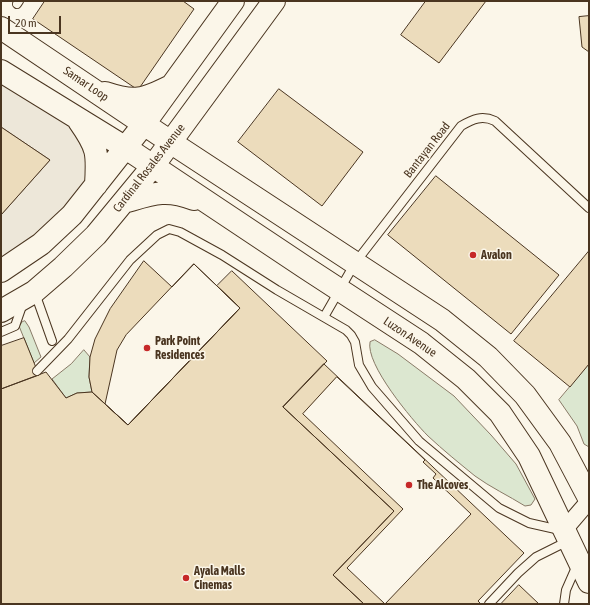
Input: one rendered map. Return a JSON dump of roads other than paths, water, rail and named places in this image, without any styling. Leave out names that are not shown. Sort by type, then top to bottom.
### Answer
[{"type":"street","points":[[1,271],[41,244],[72,215],[126,148],[233,1]]},
{"type":"street","name":"Cardinal Rosales Avenue","points":[[1,311],[30,295],[63,267],[96,235],[153,166],[274,1]]},
{"type":"street","name":"Samar Loop","points":[[1,28],[170,142]]},
{"type":"street","points":[[1,71],[153,166]]},
{"type":"street","points":[[92,88],[122,98],[141,98],[151,96],[172,85]]},
{"type":"street","points":[[199,103],[193,128],[195,142],[204,156],[229,181]]},
{"type":"street","points":[[75,117],[92,139],[97,154],[98,161],[96,185]]},
{"type":"street","points":[[170,142],[442,320],[508,375],[525,395],[560,443],[589,499],[566,535]]},
{"type":"street","name":"Luzon Avenue","points":[[153,166],[421,342],[466,379],[500,413],[529,456],[589,582]]},
{"type":"street","points":[[124,202],[162,192],[184,195],[212,206]]},
{"type":"lane","name":"Bantayan Road","points":[[324,317],[354,262],[461,126],[480,117],[495,121],[589,208]]},
{"type":"lane","points":[[37,371],[68,339],[130,260],[157,235],[168,230],[180,232],[222,255],[277,290],[346,330],[355,342],[359,365],[372,387],[419,441],[499,508],[529,523],[566,535]]},
{"type":"lane","points":[[1,332],[15,326],[30,295]]},
{"type":"lane","points":[[30,295],[52,341]]},
{"type":"lane","points":[[489,604],[518,573],[536,557],[566,535]]},
{"type":"lane","points":[[564,604],[566,590],[579,561]]},
{"type":"place","name":"Avalon","points":[[473,255]]},
{"type":"place","name":"Park Point Residences","points":[[147,348]]},
{"type":"place","name":"The Alcoves","points":[[409,485]]},
{"type":"place","name":"Ayala Malls Cinemas","points":[[186,578]]}]
